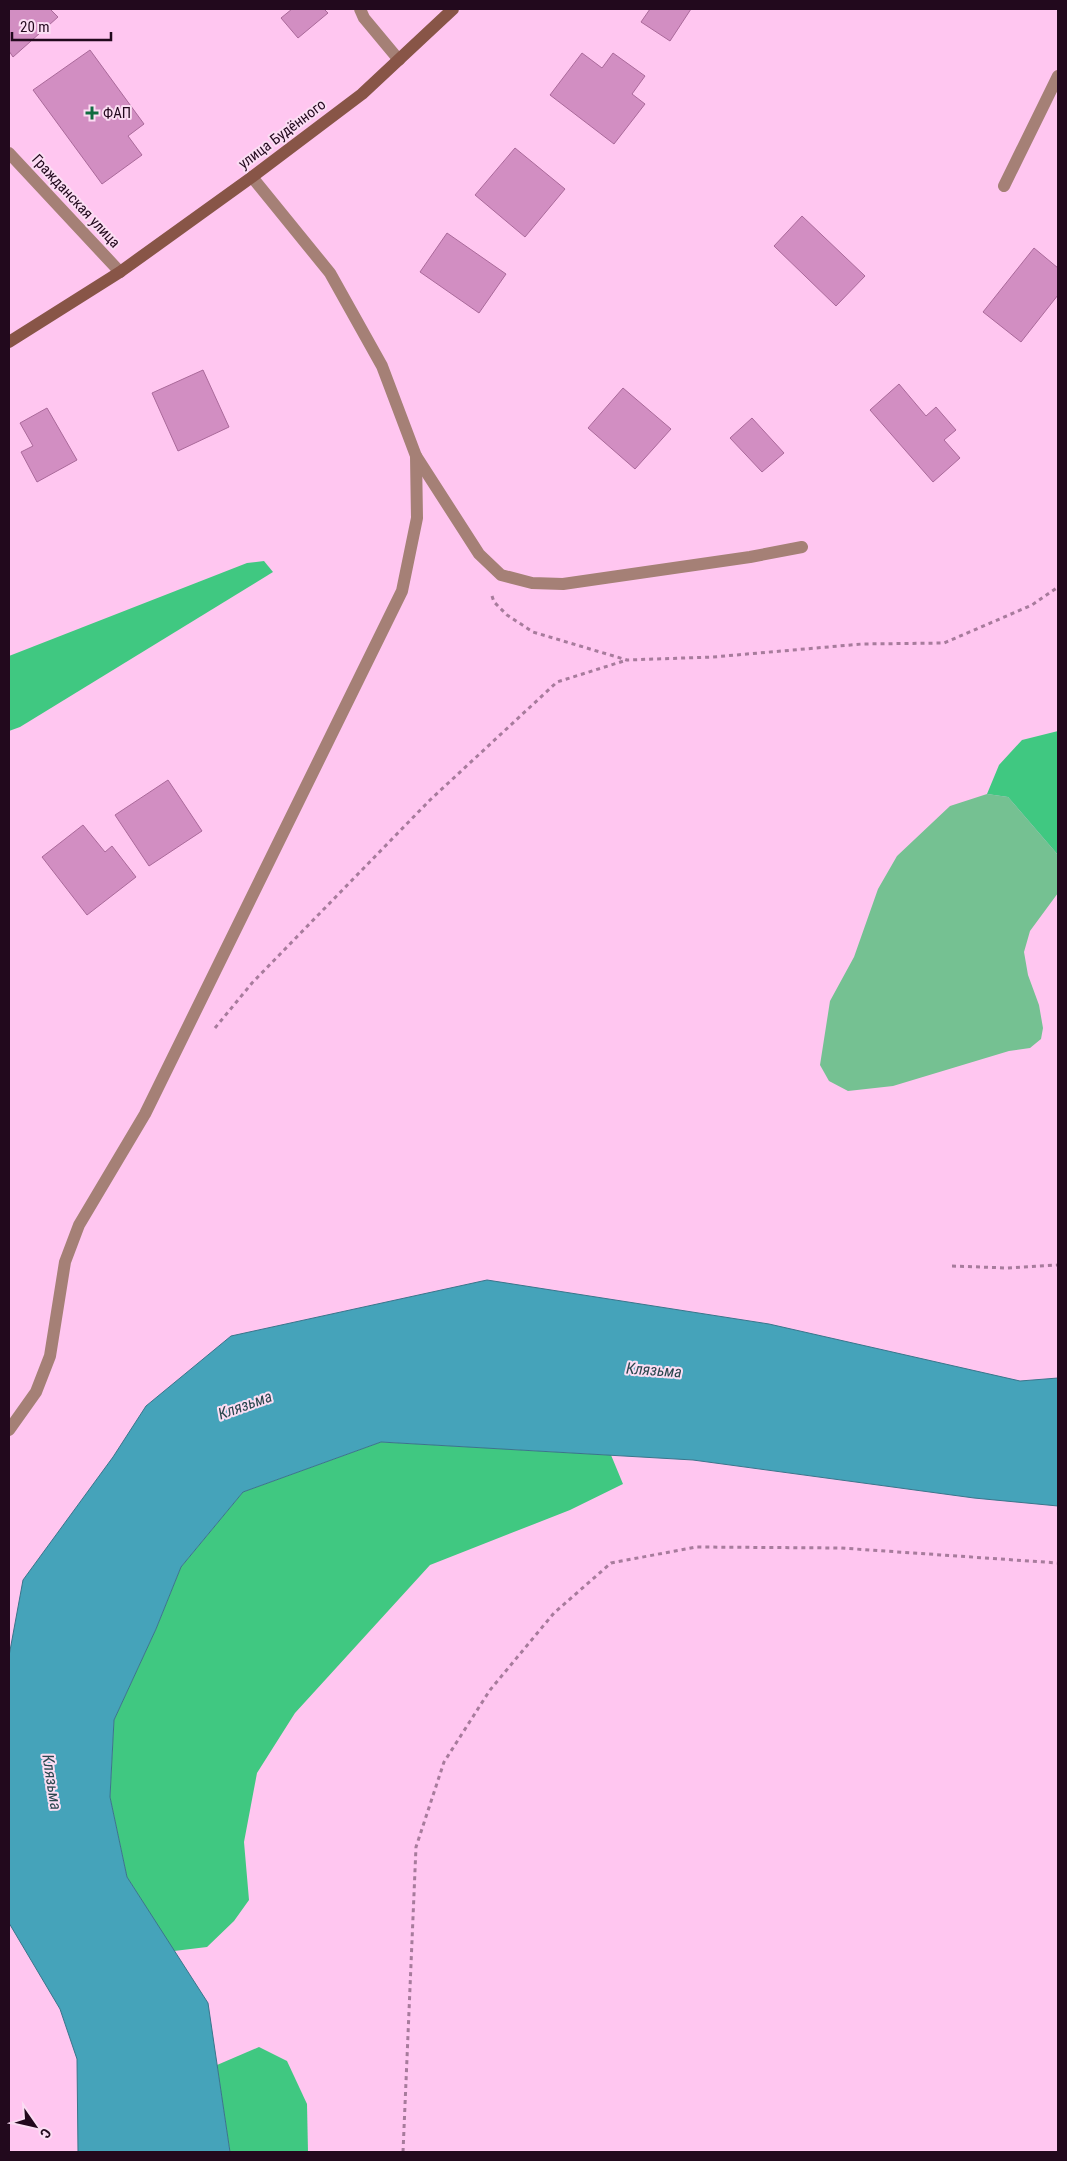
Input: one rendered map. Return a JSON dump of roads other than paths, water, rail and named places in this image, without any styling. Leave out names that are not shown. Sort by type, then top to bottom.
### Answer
[{"type":"main road","name":"улица Будённого","points":[[9,342],[120,272],[252,177],[362,94],[453,9]]},
{"type":"street","points":[[360,9],[364,18],[399,60]]},
{"type":"street","points":[[1004,186],[1058,76]]},
{"type":"street","name":"Гражданская улица","points":[[9,153],[120,272]]},
{"type":"street","points":[[252,177],[330,273],[382,366],[416,456],[479,554],[501,575],[532,583],[564,584],[750,557],[802,547]]},
{"type":"street","points":[[9,1430],[36,1392],[50,1356],[65,1262],[79,1225],[145,1114],[402,591],[417,518],[416,456]]},
{"type":"water","name":"Клязьма","points":[[487,1280],[769,1324],[1020,1381],[1058,1378],[1058,1506],[974,1498],[693,1460],[381,1442],[243,1492],[181,1567],[156,1629],[114,1720],[110,1797],[127,1877],[208,2003],[230,2152],[78,2152],[77,2059],[60,2009],[9,1923],[9,1656],[23,1580],[113,1457],[146,1406],[231,1336]]},
{"type":"place","name":"ФАП","points":[[92,113]]}]
